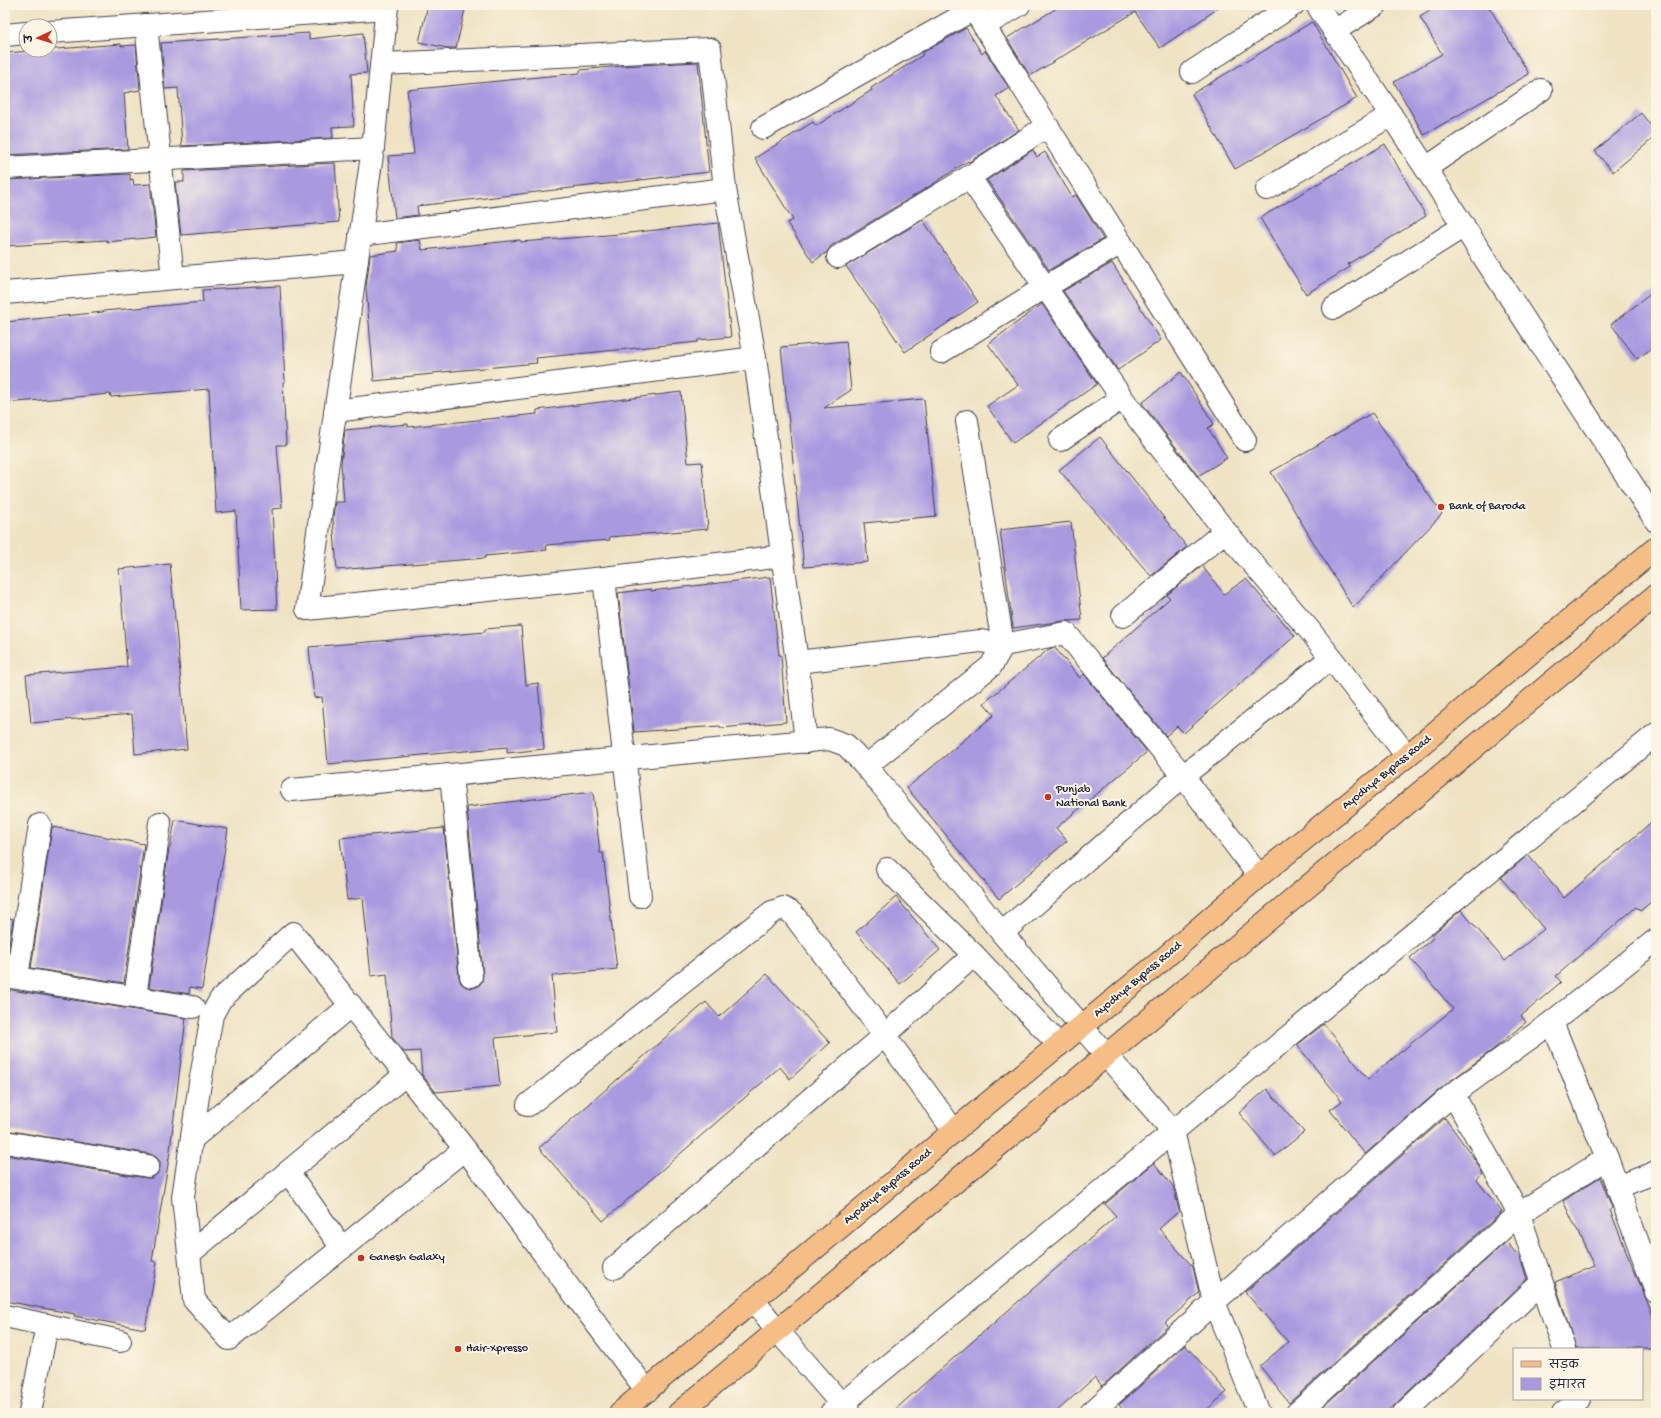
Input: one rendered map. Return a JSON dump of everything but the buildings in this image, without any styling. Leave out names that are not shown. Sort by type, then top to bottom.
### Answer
[{"type":"main road","name":"Ayodhya Bypass Road","points":[[620,1413],[954,1131],[1082,1027],[1259,876],[1407,756],[1656,548]]},
{"type":"main road","points":[[679,1413],[1656,595]]},
{"type":"street","points":[[763,128],[976,14],[1019,5]]},
{"type":"street","points":[[1192,72],[1293,5]]},
{"type":"street","points":[[1317,5],[1426,168],[1656,521]]},
{"type":"street","points":[[1334,31],[1376,5]]},
{"type":"street","points":[[58,31],[387,6],[373,148],[306,609],[604,578],[782,556]]},
{"type":"street","points":[[976,14],[1245,440]]},
{"type":"street","points":[[146,25],[173,278]]},
{"type":"street","points":[[5,35],[18,34]]},
{"type":"street","points":[[382,64],[710,49],[725,189],[754,358],[797,662],[806,742]]},
{"type":"street","points":[[1426,168],[1541,90]]},
{"type":"street","points":[[1267,190],[1390,114]]},
{"type":"street","points":[[838,257],[969,177],[1047,126]]},
{"type":"street","points":[[5,168],[160,161],[373,148]]},
{"type":"street","points":[[969,177],[1122,398],[1225,531],[1311,632],[1407,756]]},
{"type":"street","points":[[360,235],[725,189]]},
{"type":"street","points":[[1334,308],[1464,226]]},
{"type":"street","points":[[941,352],[1045,287],[1121,243]]},
{"type":"street","points":[[5,293],[356,262]]},
{"type":"street","points":[[335,411],[754,358]]},
{"type":"street","points":[[1060,440],[1122,398]]},
{"type":"street","points":[[866,766],[991,666],[1003,644],[967,421]]},
{"type":"street","points":[[1123,616],[1225,531]]},
{"type":"street","points":[[604,578],[640,896]]},
{"type":"street","points":[[797,662],[981,641],[1003,644],[1066,633],[1182,776],[1259,876]]},
{"type":"street","points":[[1002,933],[1182,776],[1331,658]]},
{"type":"street","points":[[754,1301],[840,1410],[1174,1131],[1656,734]]},
{"type":"street","points":[[292,790],[828,739],[846,745],[866,766],[1002,933],[1106,1056],[1174,1131],[1214,1302],[1259,1413]]},
{"type":"street","points":[[451,775],[471,976]]},
{"type":"street","points":[[135,997],[160,823]]},
{"type":"street","points":[[40,825],[11,976],[193,1007]]},
{"type":"street","points":[[887,869],[974,955],[1059,1045]]},
{"type":"street","points":[[528,1105],[772,912],[782,908],[792,914],[885,1035],[954,1131]]},
{"type":"street","points":[[465,1149],[229,1339],[194,1300],[183,1197],[212,1015],[220,1000],[293,933],[465,1149],[647,1391]]},
{"type":"street","points":[[1090,1413],[1214,1302],[1452,1094],[1552,1022],[1656,940]]},
{"type":"street","points":[[614,1268],[885,1035],[974,955]]},
{"type":"street","points":[[192,1139],[351,1005]]},
{"type":"street","points":[[1552,1022],[1607,1158],[1656,1292]]},
{"type":"street","points":[[190,1253],[406,1074]]},
{"type":"street","points":[[1452,1094],[1519,1214],[1564,1348]]},
{"type":"street","points":[[5,1142],[148,1166]]},
{"type":"street","points":[[1297,1413],[1519,1214],[1607,1158]]},
{"type":"street","points":[[288,1172],[342,1248]]},
{"type":"street","points":[[1618,1187],[1656,1172]]},
{"type":"street","points":[[1404,1413],[1541,1283]]},
{"type":"street","points":[[5,1316],[120,1341]]},
{"type":"street","points":[[30,1413],[48,1325]]},
{"type":"street","points":[[1563,1413],[1579,1400]]},
{"type":"street","points":[[1580,1400],[1587,1413]]},
{"type":"place","name":"Bank of Baroda","points":[[1441,507]]},
{"type":"place","name":"Punjab National Bank","points":[[1048,797]]},
{"type":"place","name":"Ganesh Galaxy","points":[[361,1258]]},
{"type":"place","name":"Hair-Xpresso","points":[[458,1349]]}]
